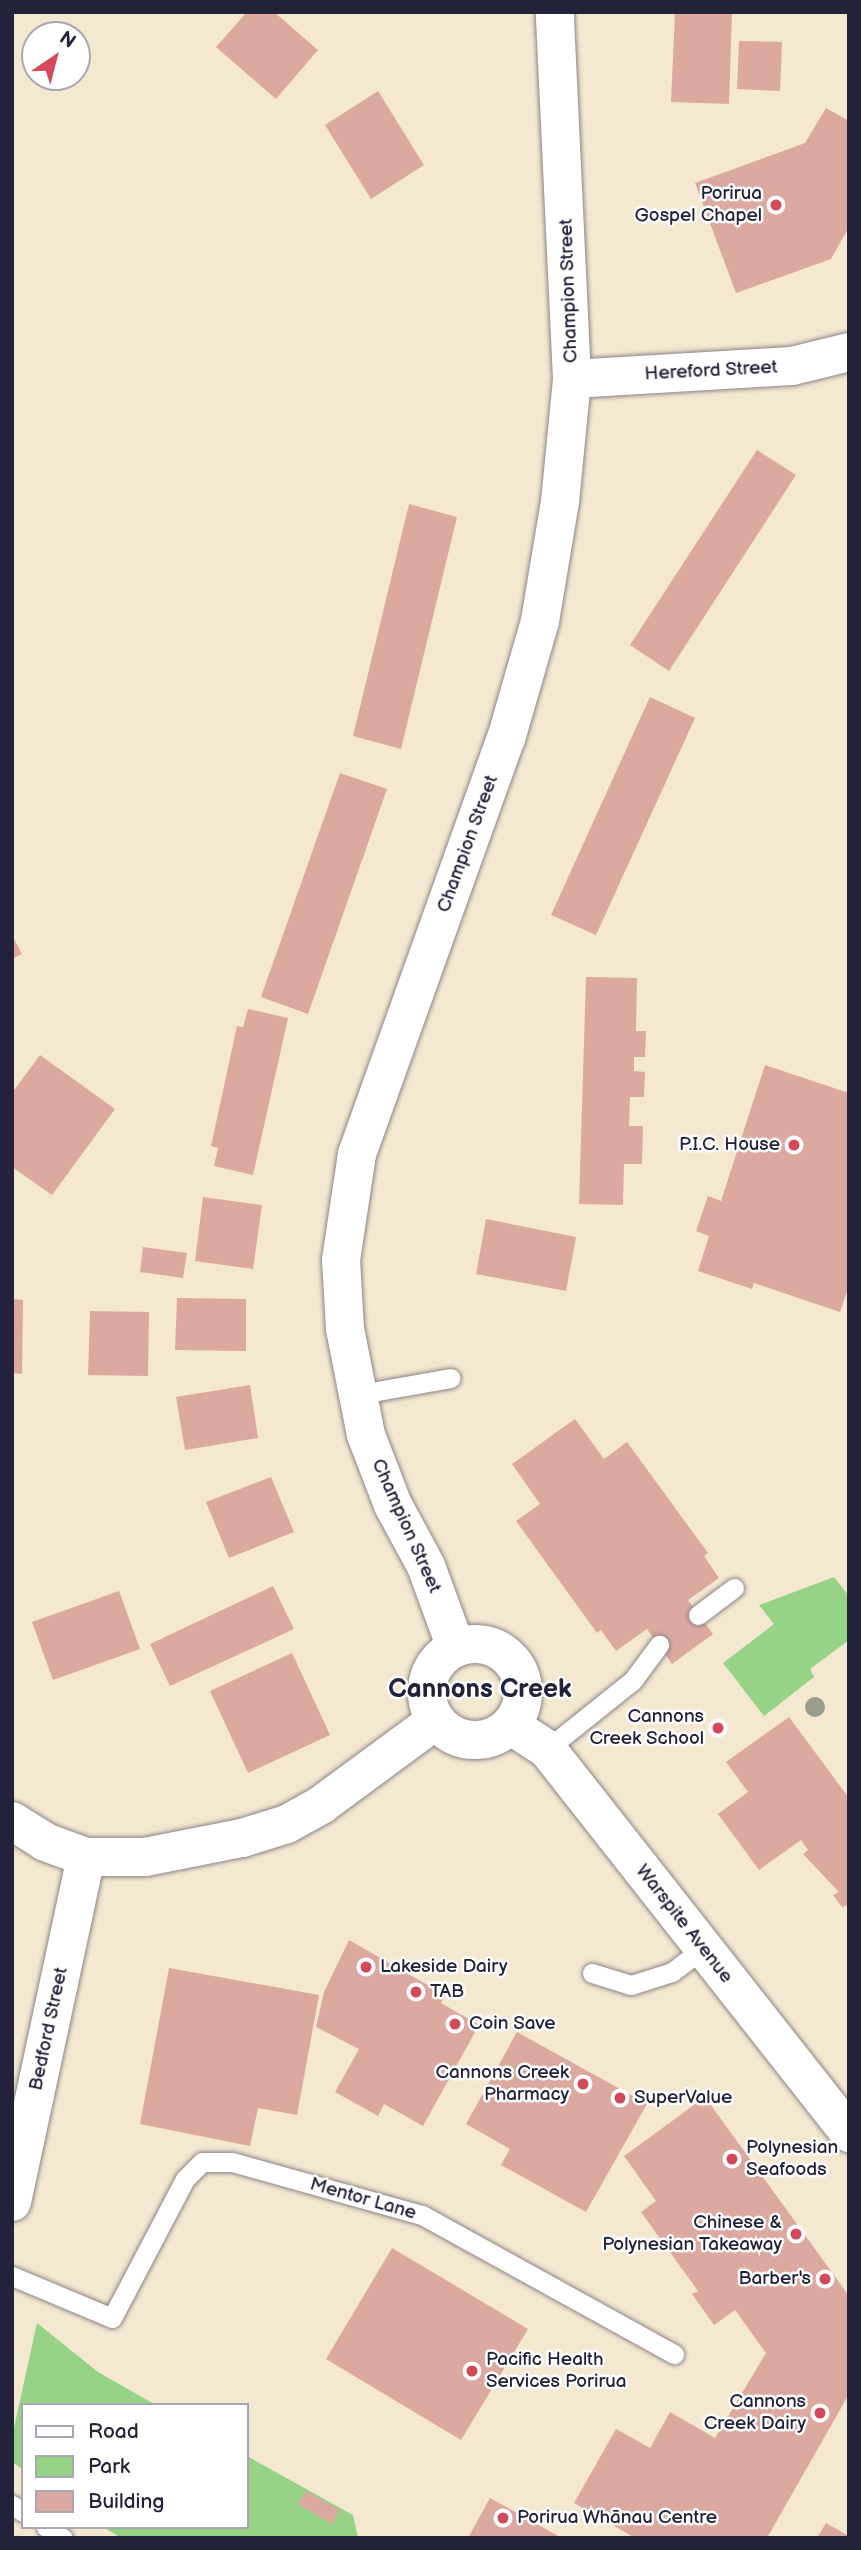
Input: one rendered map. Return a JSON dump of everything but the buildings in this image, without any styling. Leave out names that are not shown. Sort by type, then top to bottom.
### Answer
[{"type":"main road","name":"Champion Street","points":[[456,1648],[426,1566],[393,1505],[355,1395],[341,1260],[357,1154],[506,739],[540,621],[560,502],[572,379],[555,12]]},
{"type":"main road","name":"Hereford Street","points":[[572,379],[792,366],[849,352]]},
{"type":"main road","points":[[486,1646],[514,1664],[523,1695],[510,1725],[497,1735],[473,1740],[451,1733],[435,1721],[427,1696],[428,1682],[443,1656],[456,1648],[486,1646]]},
{"type":"main road","points":[[12,1821],[45,1842],[86,1857],[145,1857],[242,1838],[287,1824],[349,1787],[435,1721]]},
{"type":"main road","name":"Warspite Avenue","points":[[510,1725],[547,1749],[849,2133]]},
{"type":"main road","name":"Bedford Street","points":[[12,2202],[86,1857]]},
{"type":"lane","points":[[355,1395],[450,1378]]},
{"type":"lane","points":[[698,1615],[734,1588]]},
{"type":"lane","points":[[547,1749],[633,1680],[659,1645]]},
{"type":"lane","points":[[592,1973],[631,1985],[672,1972],[704,1948]]},
{"type":"lane","name":"Mentor Lane","points":[[12,2277],[111,2318],[185,2179],[202,2162],[232,2162],[422,2216],[674,2354]]},
{"type":"green space","points":[[834,1577],[849,1596],[849,1640],[810,1669],[814,1677],[764,1716],[723,1663],[774,1624],[759,1605]]},
{"type":"green space","points":[[37,2323],[98,2372],[152,2403],[21,2403],[21,2469],[12,2462],[12,2437]]},
{"type":"green space","points":[[248,2457],[353,2515],[358,2537],[121,2538],[106,2529],[248,2529]]},
{"type":"place","name":"Porirua Gospel Chapel","points":[[776,205]]},
{"type":"place","name":"P.I.C. House","points":[[794,1145]]},
{"type":"place","name":"Cannons Creek School","points":[[718,1728]]},
{"type":"place","name":"Lakeside Dairy","points":[[366,1967]]},
{"type":"place","name":"TAB","points":[[416,1992]]},
{"type":"place","name":"Coin Save","points":[[455,2024]]},
{"type":"place","name":"Cannons Creek Pharmacy","points":[[583,2084]]},
{"type":"place","name":"SuperValue","points":[[620,2098]]},
{"type":"place","name":"Polynesian Seafoods","points":[[732,2159]]},
{"type":"place","name":"Chinese & Polynesian Takeaway","points":[[796,2234]]},
{"type":"place","name":"Barber's","points":[[825,2279]]},
{"type":"place","name":"Pacific Health Services Porirua","points":[[472,2371]]},
{"type":"place","name":"Cannons Creek Dairy","points":[[820,2413]]},
{"type":"place","name":"Porirua Whānau Centre","points":[[503,2518]]},
{"type":"district","name":"Cannons Creek","points":[[480,1690]]}]
